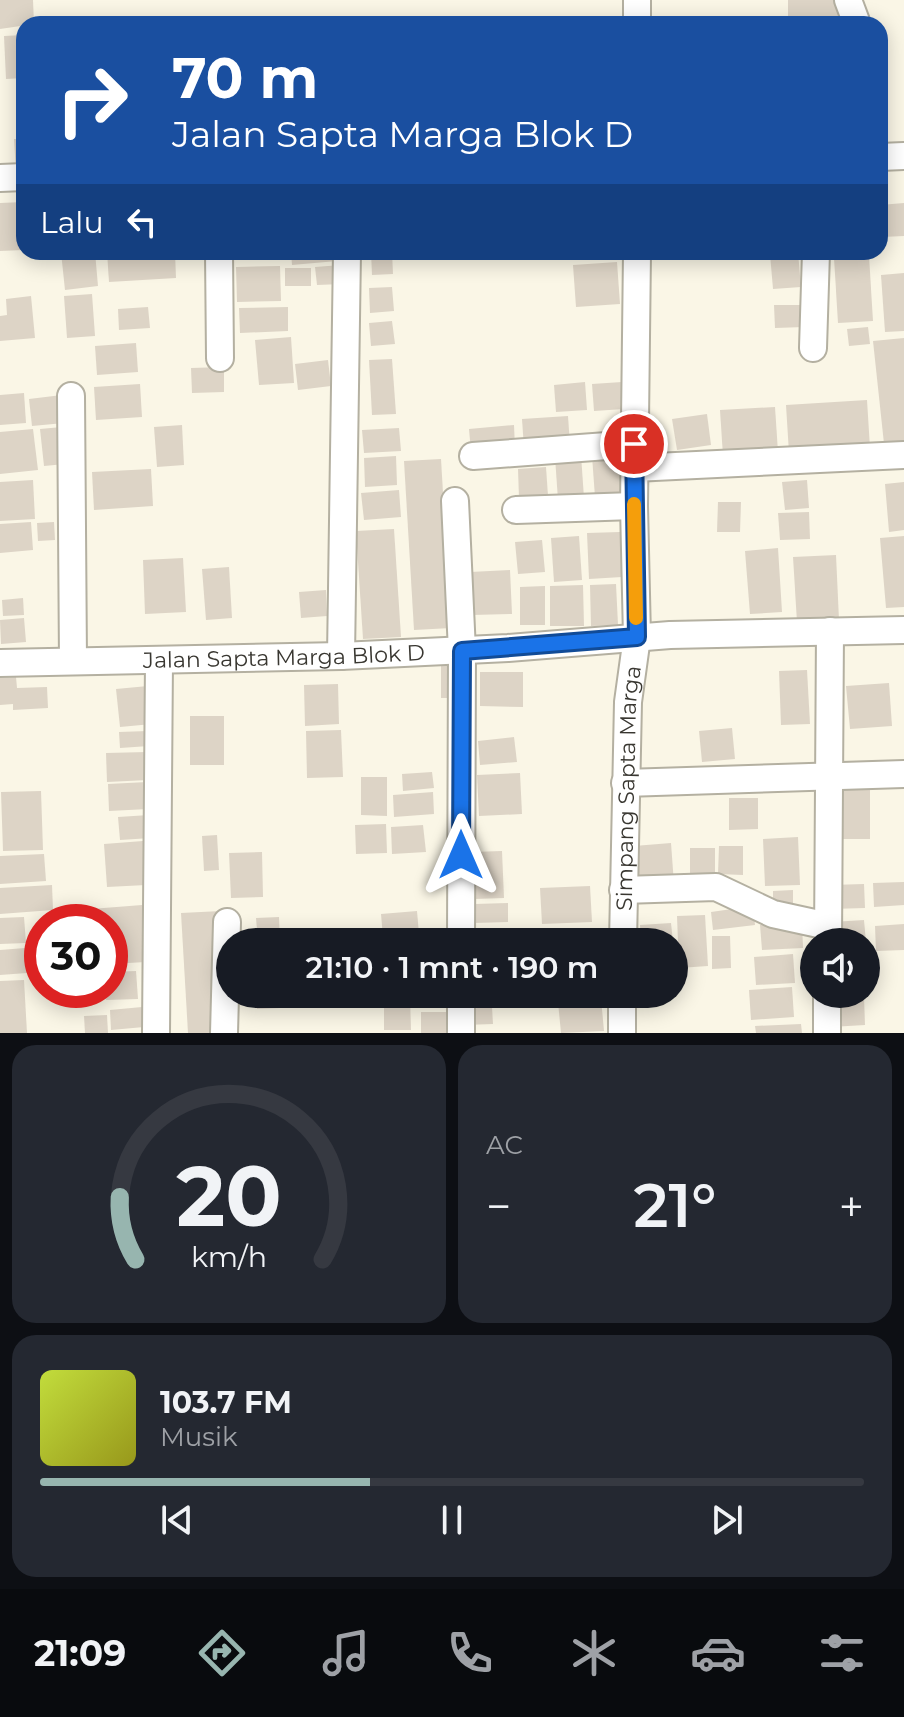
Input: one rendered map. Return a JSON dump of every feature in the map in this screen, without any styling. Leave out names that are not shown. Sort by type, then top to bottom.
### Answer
[{"type":"street","points":[[219,260],[220,358]]},
{"type":"street","points":[[341,656],[347,260]]},
{"type":"street","name":"Simpang Sapta Marga","points":[[623,928],[628,702],[637,637],[634,506],[637,260]]},
{"type":"street","points":[[813,348],[816,260]]},
{"type":"street","points":[[71,396],[73,660]]},
{"type":"street","points":[[473,456],[904,455]]},
{"type":"street","points":[[455,501],[462,651],[461,928]]},
{"type":"street","points":[[516,510],[634,506]]},
{"type":"street","name":"Jalan Sapta Marga Blok D","points":[[0,663],[341,656],[462,651],[637,637],[904,630]]},
{"type":"street","points":[[828,928],[830,631]]},
{"type":"street","points":[[156,1033],[159,661]]},
{"type":"street","points":[[625,783],[904,774]]},
{"type":"street","points":[[623,890],[716,887],[812,928]]},
{"type":"street","points":[[224,1033],[227,922]]},
{"type":"street","points":[[461,1008],[461,1033]]},
{"type":"street","points":[[622,1008],[622,1033]]},
{"type":"street","points":[[827,1008],[827,1033]]},
{"type":"building","points":[[0,0],[33,0],[34,16],[16,16],[16,27],[0,29]]},
{"type":"building","points":[[788,0],[839,0],[839,16],[788,16]]},
{"type":"building","points":[[16,35],[16,78],[6,79],[4,36]]},
{"type":"building","points":[[16,202],[16,250],[0,251],[0,203]]},
{"type":"building","points":[[904,203],[904,236],[888,237],[888,204]]},
{"type":"building","points":[[62,260],[96,260],[98,286],[65,290]]},
{"type":"building","points":[[108,260],[175,260],[176,278],[109,282]]},
{"type":"building","points":[[292,260],[337,260],[337,261],[292,265]]},
{"type":"building","points":[[371,260],[392,260],[393,274],[372,275]]},
{"type":"building","points":[[771,260],[799,260],[801,287],[773,289]]},
{"type":"building","points":[[834,260],[869,260],[873,321],[838,323]]},
{"type":"building","points":[[617,262],[620,304],[576,307],[573,265]]},
{"type":"building","points":[[341,265],[342,284],[317,285],[315,267]]},
{"type":"building","points":[[280,266],[281,301],[237,302],[236,267]]},
{"type":"building","points":[[285,268],[311,268],[311,286],[285,286]]},
{"type":"building","points":[[904,273],[904,331],[885,332],[881,275]]},
{"type":"building","points":[[392,287],[394,311],[370,313],[369,288]]},
{"type":"building","points":[[92,294],[95,336],[67,338],[64,296]]},
{"type":"building","points":[[31,296],[35,338],[0,341],[0,316],[7,315],[6,299]]},
{"type":"building","points":[[774,305],[804,305],[804,327],[775,328]]},
{"type":"building","points":[[148,307],[150,328],[119,330],[118,309]]},
{"type":"building","points":[[288,307],[288,331],[240,333],[239,308]]},
{"type":"building","points":[[392,321],[395,344],[371,346],[369,323]]},
{"type":"building","points":[[868,327],[870,344],[849,346],[847,329]]},
{"type":"building","points":[[291,337],[294,383],[259,385],[255,340]]},
{"type":"building","points":[[904,338],[904,451],[885,453],[873,341]]},
{"type":"building","points":[[136,343],[138,372],[97,375],[95,346]]},
{"type":"building","points":[[392,359],[396,414],[372,415],[369,360]]},
{"type":"building","points":[[328,360],[331,386],[298,390],[295,364]]},
{"type":"building","points":[[224,367],[224,392],[192,393],[191,368]]},
{"type":"building","points":[[585,382],[587,410],[556,412],[554,385]]},
{"type":"building","points":[[622,382],[624,409],[594,411],[592,384]]},
{"type":"building","points":[[140,384],[142,417],[96,420],[94,387]]},
{"type":"building","points":[[24,393],[26,423],[0,425],[0,395]]},
{"type":"building","points":[[62,395],[64,423],[32,426],[29,399]]},
{"type":"building","points":[[867,400],[870,448],[789,453],[786,405]]},
{"type":"building","points":[[775,407],[778,452],[723,456],[720,410]]},
{"type":"building","points":[[707,414],[711,445],[677,450],[672,419]]},
{"type":"building","points":[[568,416],[570,445],[524,448],[522,419]]},
{"type":"building","points":[[182,425],[184,465],[157,467],[154,427]]},
{"type":"building","points":[[514,425],[515,448],[471,452],[469,429]]},
{"type":"building","points":[[62,427],[65,464],[44,466],[40,429]]},
{"type":"building","points":[[399,428],[401,451],[364,453],[362,430]]},
{"type":"building","points":[[33,429],[38,470],[0,474],[0,432]]},
{"type":"building","points":[[620,454],[623,495],[595,497],[592,456]]},
{"type":"building","points":[[581,455],[584,498],[558,500],[555,457]]},
{"type":"building","points":[[396,456],[397,485],[365,487],[364,458]]},
{"type":"building","points":[[441,459],[451,628],[414,630],[404,461]]},
{"type":"building","points":[[546,467],[548,496],[519,498],[518,469]]},
{"type":"building","points":[[151,469],[153,506],[94,510],[92,472]]},
{"type":"building","points":[[33,480],[35,519],[0,521],[0,482]]},
{"type":"building","points":[[807,480],[809,508],[785,510],[782,482]]},
{"type":"building","points":[[904,482],[904,530],[889,532],[885,484]]},
{"type":"building","points":[[399,490],[401,517],[364,520],[361,493]]},
{"type":"building","points":[[718,502],[741,502],[740,532],[717,532]]},
{"type":"building","points":[[809,512],[810,539],[780,540],[778,513]]},
{"type":"building","points":[[31,522],[33,550],[0,553],[0,524]]},
{"type":"building","points":[[54,522],[55,540],[38,541],[37,523]]},
{"type":"building","points":[[394,529],[401,637],[363,639],[356,531]]},
{"type":"building","points":[[620,532],[622,577],[589,579],[587,533]]},
{"type":"building","points":[[579,536],[582,580],[554,582],[551,538]]},
{"type":"building","points":[[904,536],[904,607],[886,608],[880,538]]},
{"type":"building","points":[[542,540],[545,572],[518,574],[515,542]]},
{"type":"building","points":[[778,548],[782,612],[750,614],[745,551]]},
{"type":"building","points":[[836,555],[839,620],[797,622],[793,557]]},
{"type":"building","points":[[183,558],[186,612],[145,614],[143,560]]},
{"type":"building","points":[[229,567],[232,618],[206,620],[202,569]]},
{"type":"building","points":[[510,570],[512,614],[472,615],[470,572]]},
{"type":"building","points":[[616,584],[618,625],[591,626],[590,585]]},
{"type":"building","points":[[583,585],[584,626],[550,626],[550,586]]},
{"type":"building","points":[[545,586],[545,625],[520,625],[520,587]]},
{"type":"building","points":[[326,590],[327,616],[301,618],[299,592]]},
{"type":"building","points":[[23,598],[24,615],[3,616],[2,600]]},
{"type":"building","points":[[24,618],[26,642],[1,644],[0,620]]},
{"type":"building","points":[[441,665],[454,665],[454,698],[441,698]]},
{"type":"building","points":[[807,670],[810,724],[781,725],[779,671]]},
{"type":"building","points":[[480,672],[523,672],[523,707],[480,706]]},
{"type":"building","points":[[16,677],[17,688],[47,687],[48,708],[13,710],[13,704],[0,705],[0,678]]},
{"type":"building","points":[[889,683],[892,726],[850,729],[846,686]]},
{"type":"building","points":[[338,684],[339,724],[305,726],[304,685]]},
{"type":"building","points":[[148,686],[152,724],[120,727],[116,689]]},
{"type":"building","points":[[190,716],[224,716],[224,765],[190,765]]},
{"type":"building","points":[[732,728],[735,759],[702,762],[699,731]]},
{"type":"building","points":[[341,730],[343,777],[307,778],[306,731]]},
{"type":"building","points":[[148,731],[149,746],[120,748],[119,732]]},
{"type":"building","points":[[514,737],[517,762],[480,765],[478,741]]},
{"type":"building","points":[[147,752],[148,780],[107,782],[106,753]]},
{"type":"building","points":[[432,772],[434,788],[403,791],[402,774]]},
{"type":"building","points":[[520,773],[522,814],[479,816],[477,775]]},
{"type":"building","points":[[361,777],[387,777],[387,816],[361,815]]},
{"type":"building","points":[[147,782],[148,809],[109,811],[108,784]]},
{"type":"building","points":[[870,784],[870,839],[839,839],[839,785]]},
{"type":"building","points":[[41,791],[43,850],[3,851],[1,792]]},
{"type":"building","points":[[433,792],[434,814],[394,817],[393,795]]},
{"type":"building","points":[[729,798],[758,798],[758,829],[729,830]]},
{"type":"building","points":[[149,815],[151,838],[120,840],[118,817]]},
{"type":"building","points":[[386,824],[387,853],[356,854],[355,825]]},
{"type":"building","points":[[423,825],[426,852],[392,854],[391,827]]},
{"type":"building","points":[[217,835],[219,870],[204,871],[202,836]]},
{"type":"building","points":[[798,837],[800,885],[765,886],[763,839]]},
{"type":"building","points":[[143,841],[146,885],[107,887],[104,844]]},
{"type":"building","points":[[671,843],[674,884],[637,886],[634,846]]},
{"type":"building","points":[[719,846],[743,846],[743,875],[718,874]]},
{"type":"building","points":[[690,848],[715,848],[715,877],[690,877]]},
{"type":"building","points":[[502,851],[504,898],[474,899],[472,852]]},
{"type":"building","points":[[262,852],[263,897],[231,898],[229,853]]},
{"type":"building","points":[[44,854],[46,881],[0,884],[0,856]]},
{"type":"building","points":[[904,882],[904,905],[874,907],[873,883]]},
{"type":"building","points":[[864,884],[865,908],[832,909],[831,885]]},
{"type":"building","points":[[52,885],[53,904],[24,904],[24,912],[0,914],[0,888]]},
{"type":"building","points":[[590,886],[592,922],[542,924],[540,888]]},
{"type":"building","points":[[793,890],[793,910],[773,910],[773,891]]},
{"type":"building","points":[[508,903],[508,922],[474,923],[474,904]]},
{"type":"building","points":[[142,905],[146,962],[128,963],[128,906]]},
{"type":"building","points":[[753,906],[755,925],[713,930],[711,912]]},
{"type":"building","points":[[221,911],[221,928],[216,928],[216,1008],[221,1008],[221,1033],[188,1033],[181,913]]},
{"type":"building","points":[[417,911],[418,928],[382,928],[381,914]]},
{"type":"building","points":[[705,915],[708,966],[688,967],[688,928],[677,928],[677,916]]},
{"type":"building","points":[[24,917],[24,943],[0,944],[0,918]]},
{"type":"building","points":[[279,917],[279,928],[257,928],[256,918]]},
{"type":"building","points":[[864,920],[865,928],[832,928],[832,922]]},
{"type":"building","points":[[802,922],[800,948],[762,950],[760,925]]},
{"type":"building","points":[[671,923],[672,928],[640,928],[640,925]]},
{"type":"building","points":[[904,924],[904,950],[880,951],[880,928],[875,926]]},
{"type":"building","points":[[712,936],[730,936],[731,968],[712,969]]},
{"type":"building","points":[[24,948],[24,973],[0,975],[0,950]]},
{"type":"building","points":[[793,954],[795,983],[756,985],[754,957]]},
{"type":"building","points":[[128,971],[136,971],[138,999],[128,999]]},
{"type":"building","points":[[24,980],[27,1033],[0,1033],[0,981]]},
{"type":"building","points":[[792,987],[794,1017],[751,1020],[749,990]]},
{"type":"building","points":[[142,1007],[144,1027],[111,1030],[110,1010]]},
{"type":"building","points":[[384,1008],[410,1008],[411,1030],[384,1030]]},
{"type":"building","points":[[492,1008],[493,1024],[464,1025],[463,1009]]},
{"type":"building","points":[[559,1008],[602,1008],[604,1031],[561,1033]]},
{"type":"building","points":[[830,1008],[864,1008],[865,1025],[831,1027]]},
{"type":"building","points":[[421,1012],[447,1012],[447,1033],[421,1033]]},
{"type":"building","points":[[107,1015],[108,1033],[85,1033],[84,1016]]},
{"type":"building","points":[[801,1024],[802,1033],[756,1033],[755,1026]]},
{"type":"slow traffic","points":[[634,504],[636,618]]},
{"type":"route","points":[[461,855],[462,651],[637,637],[634,444]]}]
